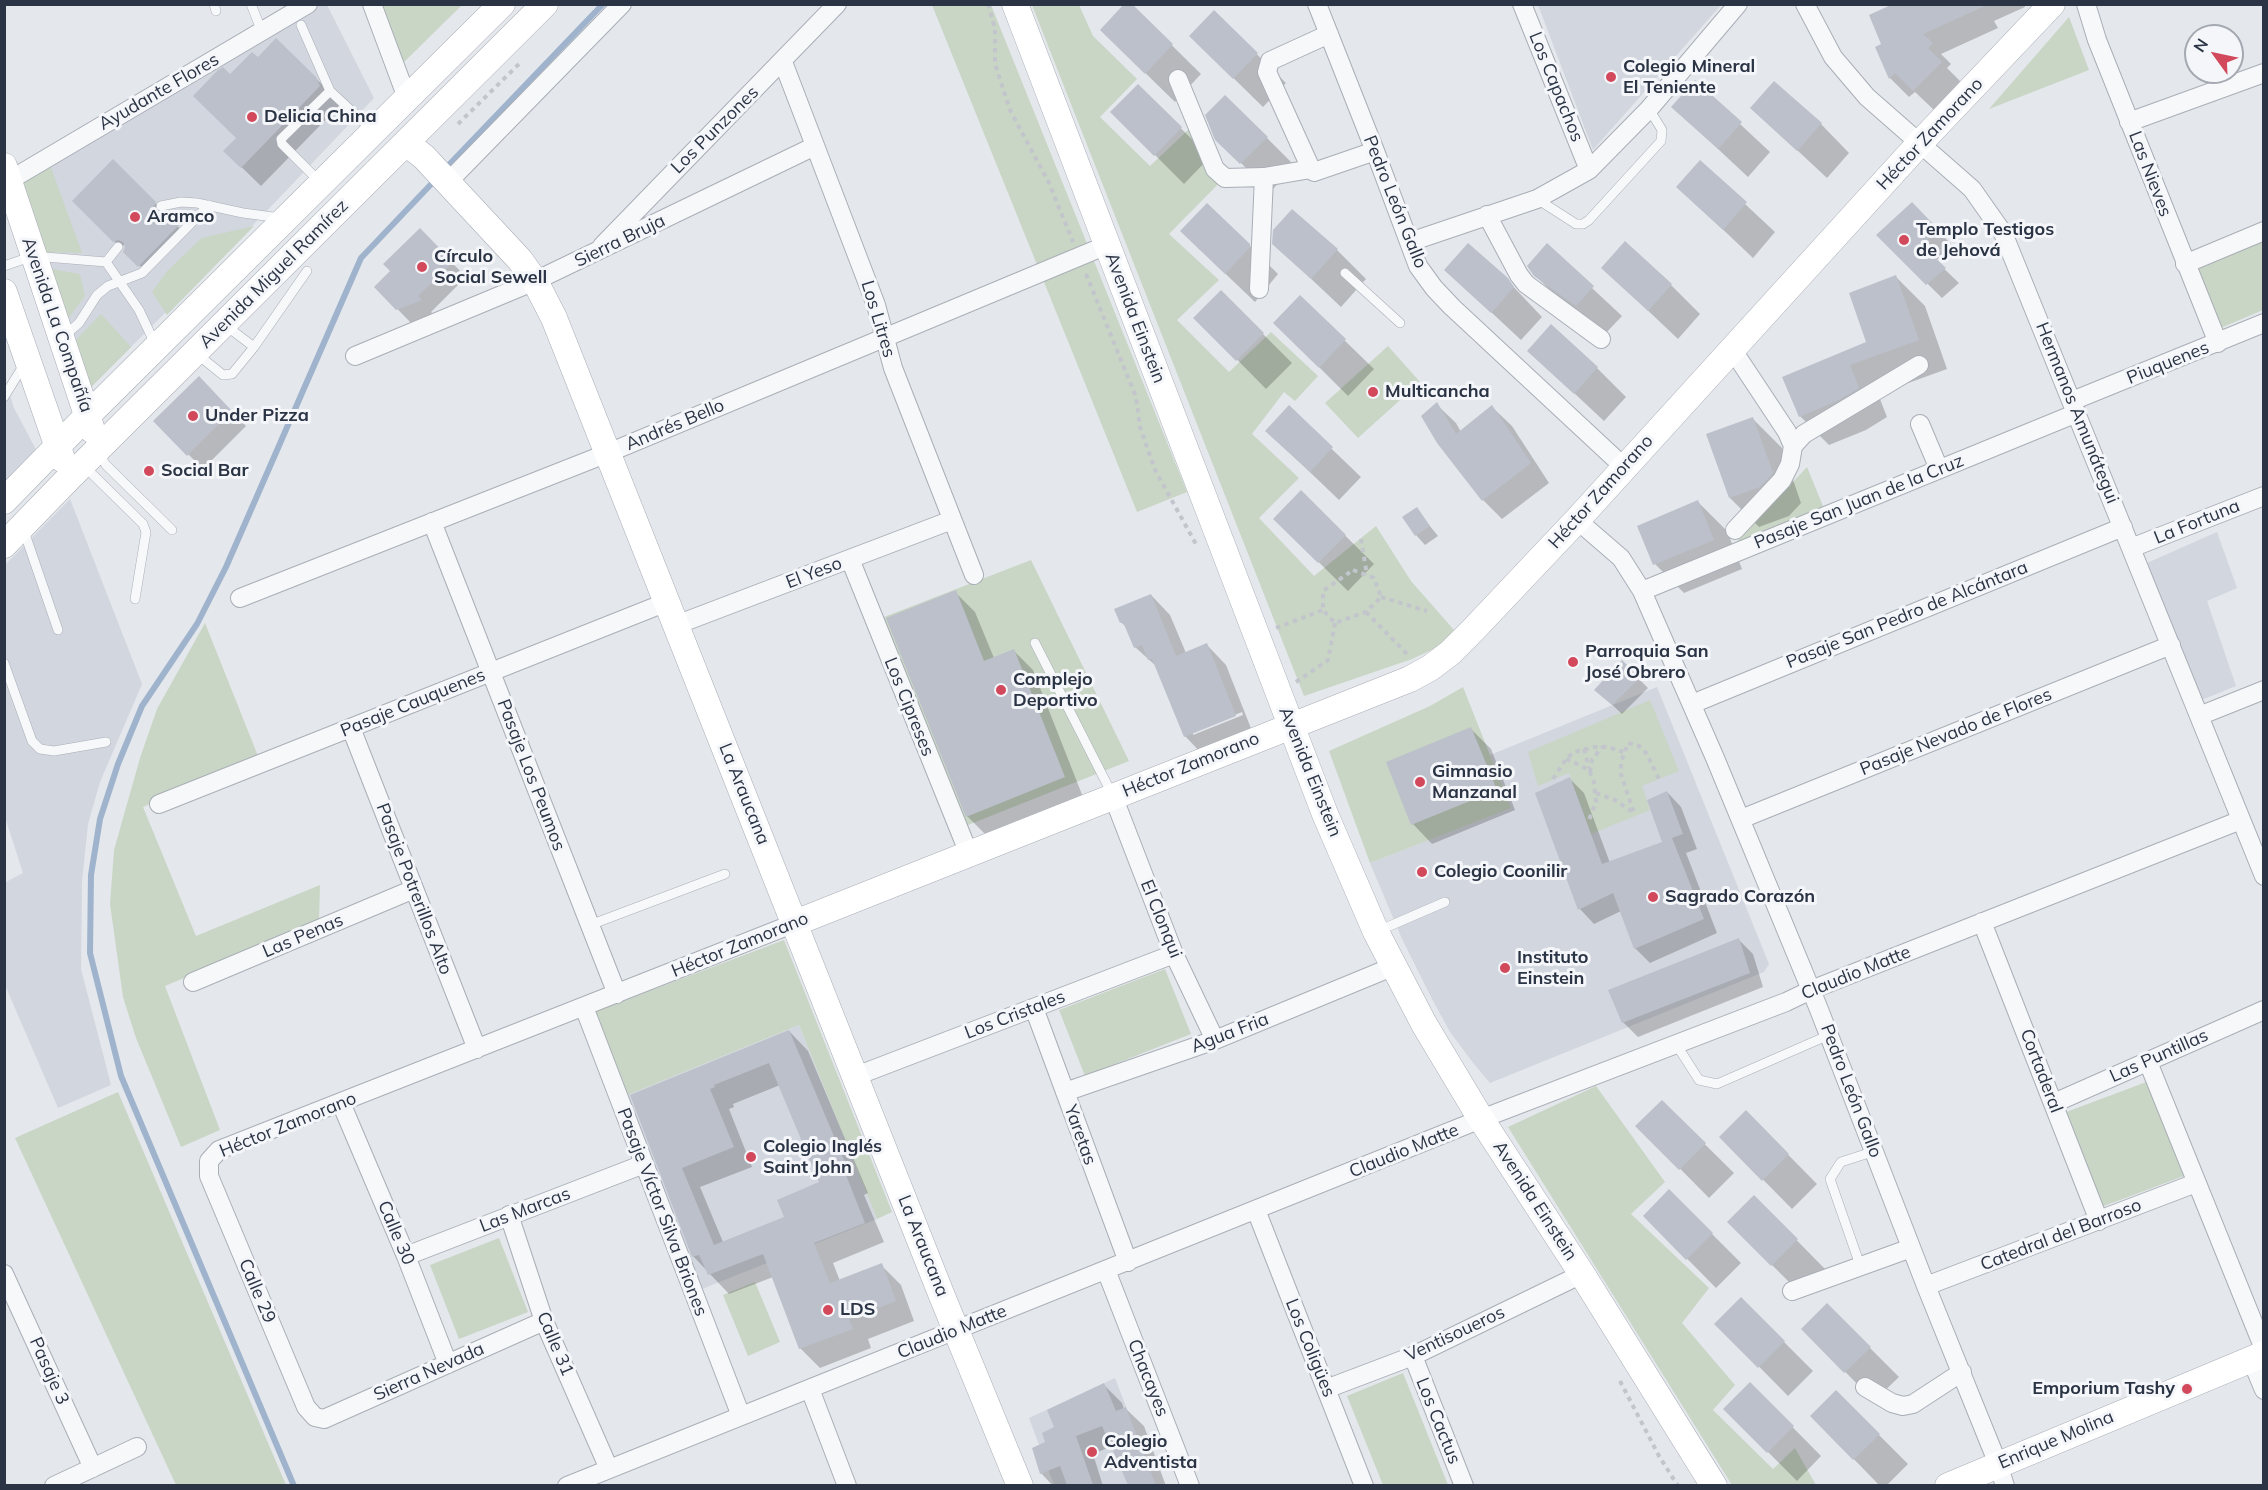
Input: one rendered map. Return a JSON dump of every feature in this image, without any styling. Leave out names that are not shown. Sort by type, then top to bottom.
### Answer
[{"type":"main road","name":"Avenida Miguel Ramírez","points":[[14,487],[502,4]]},
{"type":"main road","name":"Avenida Miguel Ramírez","points":[[12,537],[545,4]]},
{"type":"main road","name":"Avenida Einstein","points":[[1015,4],[1325,814],[1392,967],[1481,1119],[1582,1274],[1714,1485]]},
{"type":"main road","name":"Héctor Zamorano","points":[[795,923],[1410,679],[1430,668],[1450,653],[1472,631],[1577,520],[1919,144],[2052,4]]},
{"type":"main road","name":"La Araucana","points":[[406,143],[440,174],[509,247],[535,281],[554,318],[1020,1485]]},
{"type":"main road","name":"Avenida La Compañía","points":[[7,173],[88,415],[83,464]]},
{"type":"main road","points":[[4,292],[57,446],[83,464]]},
{"type":"main road","name":"Enrique Molina","points":[[1948,1485],[2002,1475],[2259,1354]]},
{"type":"street","name":"Ayudante Flores","points":[[7,173],[262,32],[308,4]]},
{"type":"street","points":[[372,4],[407,98]]},
{"type":"street","points":[[440,174],[622,4]]},
{"type":"street","name":"Los Punzones","points":[[592,255],[783,62],[837,4]]},
{"type":"street","name":"Pedro León Gallo","points":[[1317,4],[1418,266],[1434,288],[1624,467]]},
{"type":"street","name":"Los Capachos","points":[[1522,4],[1589,170]]},
{"type":"street","points":[[1410,242],[1537,199],[1589,170],[1649,109],[1738,4]]},
{"type":"street","name":"Hermanos Amunátegui","points":[[1804,4],[1833,57],[1867,97],[1972,189],[2003,233],[2264,876]]},
{"type":"street","name":"Las Nieves","points":[[2086,4],[2129,122],[2218,343]]},
{"type":"street","points":[[1311,169],[1267,72],[1270,61],[1329,34]]},
{"type":"street","name":"Los Litres","points":[[783,62],[876,305],[893,368],[974,575]]},
{"type":"street","points":[[2129,122],[2264,74]]},
{"type":"street","points":[[1178,80],[1215,169],[1225,178],[1264,177],[1311,169],[1318,171],[1375,151]]},
{"type":"street","name":"Sierra Bruja","points":[[355,356],[592,255],[815,146]]},
{"type":"street","points":[[1259,289],[1264,177]]},
{"type":"street","points":[[1487,215],[1526,284],[1601,339]]},
{"type":"street","points":[[2185,264],[2264,231]]},
{"type":"street","name":"Andrés Bello","points":[[240,598],[608,453],[1107,245]]},
{"type":"street","name":"Piuquenes","points":[[2074,407],[2264,323]]},
{"type":"street","points":[[1732,349],[1787,432],[1793,446],[1790,464],[1782,480],[1735,530]]},
{"type":"street","points":[[1793,446],[1804,434],[1919,365]]},
{"type":"street","name":"Pasaje San Juan de la Cruz","points":[[1642,591],[1939,469],[2074,407]]},
{"type":"street","points":[[1920,424],[1939,469]]},
{"type":"street","name":"La Fortuna","points":[[2132,548],[2264,496]]},
{"type":"street","name":"El Yeso","points":[[672,614],[850,559],[952,520]]},
{"type":"street","name":"Pedro León Gallo","points":[[1577,520],[1621,558],[1642,591],[1741,819],[1811,990],[2002,1475]]},
{"type":"street","name":"Pasaje Los Peumos","points":[[432,522],[617,994]]},
{"type":"street","name":"Pasaje San Pedro de Alcántara","points":[[1692,704],[2123,527]]},
{"type":"street","name":"Los Cipreses","points":[[850,559],[969,854]]},
{"type":"street","name":"Pasaje Cauquenes","points":[[159,804],[491,672],[672,614]]},
{"type":"street","name":"Pasaje Nevado de Flores","points":[[1741,819],[2171,645]]},
{"type":"street","points":[[2199,716],[2264,690]]},
{"type":"street","name":"Pasaje Potrerillos Alto","points":[[351,728],[477,1049]]},
{"type":"street","name":"El Clonqui","points":[[1113,796],[1174,954],[1215,1040]]},
{"type":"street","name":"Claudio Matte","points":[[567,1485],[1481,1119],[1786,1002],[1811,990],[2241,820]]},
{"type":"street","name":"Las Penas","points":[[193,982],[414,889]]},
{"type":"street","name":"Cortaderal","points":[[1983,922],[2099,1221]]},
{"type":"street","name":"Héctor Zamorano","points":[[209,1161],[219,1150],[795,923]]},
{"type":"street","name":"Los Cristales","points":[[856,1077],[1174,954]]},
{"type":"street","name":"Agua Fria","points":[[1065,1092],[1215,1040],[1392,967]]},
{"type":"street","name":"Pasaje Víctor Silva Briones","points":[[584,1007],[741,1416]]},
{"type":"street","name":"Yaretas","points":[[1034,1008],[1128,1262]]},
{"type":"street","name":"Las Puntillas","points":[[2054,1103],[2264,1010]]},
{"type":"street","points":[[2148,1062],[2196,1183],[2259,1354],[2264,1390]]},
{"type":"street","name":"Calle 30","points":[[340,1103],[406,1256],[448,1364]]},
{"type":"street","name":"Calle 29","points":[[209,1161],[209,1176],[306,1407],[315,1417]]},
{"type":"street","name":"Las Marcas","points":[[406,1256],[644,1164]]},
{"type":"street","name":"Catedral del Barroso","points":[[1926,1286],[2196,1183]]},
{"type":"street","name":"Los Coligües","points":[[1256,1210],[1364,1485]]},
{"type":"street","name":"Calle 31","points":[[509,1215],[544,1321],[609,1469]]},
{"type":"street","points":[[1792,1291],[1911,1248]]},
{"type":"street","name":"Chacayes","points":[[1106,1270],[1190,1485]]},
{"type":"street","name":"Pasaje 3","points":[[4,1274],[93,1468]]},
{"type":"street","name":"Ventisoueros","points":[[1326,1389],[1413,1356],[1582,1274]]},
{"type":"street","name":"Sierra Nevada","points":[[315,1417],[324,1419],[544,1321]]},
{"type":"street","name":"Los Cactus","points":[[1413,1356],[1464,1485]]},
{"type":"street","points":[[1865,1387],[1892,1403],[1903,1406],[1913,1404],[1962,1372]]},
{"type":"street","points":[[810,1389],[847,1485]]},
{"type":"street","points":[[54,1485],[137,1447]]},
{"type":"lane","points":[[251,4],[262,32]]},
{"type":"lane","points":[[301,25],[330,91],[373,131]]},
{"type":"lane","points":[[321,183],[282,144],[281,139],[330,91]]},
{"type":"lane","points":[[1537,199],[1576,224],[1583,224],[1589,220],[1661,141],[1662,130],[1649,109]]},
{"type":"lane","points":[[160,207],[181,202],[286,218]]},
{"type":"lane","points":[[62,339],[79,323],[97,295],[108,286],[142,273],[209,205]]},
{"type":"lane","points":[[106,262],[118,247]]},
{"type":"lane","points":[[4,266],[33,256],[106,262],[139,310],[156,347]]},
{"type":"lane","points":[[195,352],[223,375],[232,374],[238,369],[307,272]]},
{"type":"lane","points":[[1345,273],[1400,323]]},
{"type":"lane","points":[[224,324],[254,347]]},
{"type":"lane","points":[[4,397],[27,361]]},
{"type":"lane","points":[[83,464],[106,465],[172,530]]},
{"type":"lane","points":[[83,464],[143,524],[146,532],[135,599]]},
{"type":"lane","points":[[12,537],[26,537],[58,630]]},
{"type":"lane","points":[[1035,643],[1113,796]]},
{"type":"lane","points":[[4,663],[32,741],[40,749],[54,751],[106,742]]},
{"type":"lane","points":[[590,925],[725,874]]},
{"type":"lane","points":[[1376,932],[1445,902]]},
{"type":"lane","points":[[1676,1044],[1699,1080],[1717,1084],[1829,1035]]},
{"type":"lane","points":[[1860,1265],[1830,1179],[1841,1162],[1875,1151]]},
{"type":"path","points":[[1360,539],[1367,576]]},
{"type":"path","points":[[1335,623],[1323,610],[1323,591],[1353,570],[1374,578],[1381,597]]},
{"type":"path","points":[[1381,597],[1427,611]]},
{"type":"path","points":[[1335,623],[1366,612],[1381,597]]},
{"type":"path","points":[[1257,636],[1323,610]]},
{"type":"path","points":[[1366,612],[1412,659],[1430,668]]},
{"type":"path","points":[[1279,694],[1328,660],[1335,623]]},
{"type":"path","points":[[1596,793],[1615,800],[1634,813],[1621,774],[1623,752],[1628,743],[1639,746],[1650,759],[1659,779]]},
{"type":"path","points":[[1590,772],[1592,760],[1602,747]]},
{"type":"path","points":[[1553,779],[1566,759],[1574,752],[1602,747],[1623,752]]},
{"type":"path","points":[[1584,749],[1596,793],[1596,802],[1589,820]]},
{"type":"path","points":[[1566,759],[1590,772]]},
{"type":"shaded area","points":[[292,5],[327,5],[374,98],[263,215],[89,389],[21,178]]},
{"type":"shaded area","name":"Colegio Mineral El Teniente","points":[[1538,5],[1721,5],[1593,150]]},
{"type":"shaded area","points":[[4,377],[14,408],[41,459],[4,499]]},
{"type":"shaded area","points":[[70,499],[142,684],[100,782],[88,824],[82,881],[81,969],[111,1085],[58,1108],[5,985],[4,883],[23,873],[5,817],[5,565]]},
{"type":"shaded area","points":[[2217,532],[2237,588],[2207,601],[2236,686],[2199,701],[2147,563]]},
{"type":"shaded area","points":[[1657,687],[1769,964],[1764,972],[1490,1083],[1450,1032],[1402,939],[1370,863],[1510,808],[1490,755]]},
{"type":"shaded area","name":"Colegio Inglés Saint John","points":[[799,1025],[877,1219],[702,1289],[625,1096]]},
{"type":"shaded area","name":"Colegio Adventista","points":[[1115,1378],[1156,1485],[1054,1485],[1029,1418]]},
{"type":"green space","points":[[379,4],[462,5],[401,65]]},
{"type":"green space","points":[[932,5],[991,5],[1187,492],[1137,512]]},
{"type":"green space","points":[[1032,5],[1079,5],[1093,36],[1137,79],[1100,117],[1150,166],[1189,129],[1231,171],[1169,234],[1219,280],[1177,320],[1229,372],[1271,332],[1318,376],[1295,401],[1284,392],[1252,434],[1299,478],[1259,518],[1314,576],[1376,526],[1411,581],[1454,630],[1436,648],[1412,659],[1304,696]]},
{"type":"green space","points":[[2069,17],[2089,70],[1989,109]]},
{"type":"green space","points":[[49,162],[82,253],[45,252],[21,178]]},
{"type":"green space","points":[[254,226],[167,315],[152,292],[168,270],[202,238]]},
{"type":"green space","points":[[2263,239],[2263,310],[2216,330],[2192,269]]},
{"type":"green space","points":[[51,269],[80,274],[85,296],[67,320]]},
{"type":"green space","points":[[101,314],[131,347],[89,389],[74,342]]},
{"type":"green space","name":"Multicancha","points":[[1388,346],[1420,382],[1358,438],[1325,403]]},
{"type":"green space","points":[[1807,467],[1825,511],[1740,546],[1738,540]]},
{"type":"green space","name":"Complejo Deportivo","points":[[1031,560],[1129,761],[963,827],[879,619]]},
{"type":"green space","points":[[205,623],[258,756],[143,807],[196,936],[320,885],[319,921],[165,986],[220,1130],[181,1147],[136,1038],[123,997],[110,904],[114,850],[140,758],[157,709]]},
{"type":"green space","name":"Gimnasio Manzanal","points":[[1463,687],[1511,808],[1370,863],[1329,751],[1430,706]]},
{"type":"green space","points":[[1650,700],[1679,771],[1642,786],[1650,810],[1591,834],[1569,773],[1538,786],[1528,752]]},
{"type":"green space","points":[[784,940],[892,1212],[877,1219],[799,1025],[625,1096],[591,1013]]},
{"type":"green space","points":[[1165,969],[1191,1034],[1085,1076],[1059,1010]]},
{"type":"green space","points":[[2149,1081],[2184,1176],[2096,1209],[2061,1114]]},
{"type":"green space","points":[[1596,1086],[1665,1182],[1631,1214],[1709,1288],[1682,1323],[1735,1385],[1713,1410],[1773,1469],[1795,1448],[1816,1485],[1732,1485],[1508,1127]]},
{"type":"green space","points":[[118,1092],[286,1485],[176,1485],[15,1138]]},
{"type":"green space","points":[[499,1238],[528,1312],[459,1339],[430,1265]]},
{"type":"green space","points":[[755,1282],[780,1342],[748,1356],[723,1295]]},
{"type":"green space","points":[[1403,1373],[1448,1485],[1383,1485],[1347,1396]]},
{"type":"building","points":[[1124,4],[1132,4],[1173,44],[1145,74],[1100,30]]},
{"type":"building","points":[[1893,4],[1989,4],[1923,34],[1933,43],[1928,48],[1942,62],[1913,91],[1895,73],[1889,79],[1875,47],[1881,44],[1869,15]]},
{"type":"building","points":[[1214,10],[1258,53],[1233,79],[1189,36]]},
{"type":"building","name":"Delicia China","points":[[276,38],[316,77],[320,86],[241,168],[223,151],[236,138],[193,96],[218,70],[223,67],[230,74],[252,52],[258,57]]},
{"type":"building","points":[[1695,80],[1742,122],[1718,149],[1671,107]]},
{"type":"building","points":[[1774,81],[1822,123],[1797,151],[1750,108]]},
{"type":"building","points":[[1138,84],[1182,127],[1154,156],[1110,112]]},
{"type":"building","points":[[1225,95],[1268,137],[1240,164],[1215,140],[1205,115]]},
{"type":"building","points":[[113,159],[156,202],[154,207],[156,211],[166,212],[179,225],[138,267],[123,252],[125,247],[123,242],[118,240],[113,242],[72,201]]},
{"type":"building","points":[[1700,160],[1747,202],[1723,230],[1676,187]]},
{"type":"building","name":"Templo Testigos de Jehová","points":[[1912,202],[1937,228],[1922,245],[1946,268],[1926,285],[1876,235]]},
{"type":"building","points":[[1207,203],[1250,244],[1250,247],[1225,274],[1180,231]]},
{"type":"building","points":[[1292,209],[1338,249],[1311,279],[1272,244],[1273,230]]},
{"type":"building","name":"Círculo Social Sewell","points":[[420,228],[453,262],[418,296],[422,300],[396,310],[374,287],[390,271],[383,264]]},
{"type":"building","points":[[1625,241],[1672,284],[1648,311],[1601,268]]},
{"type":"building","points":[[1468,243],[1508,278],[1514,287],[1491,313],[1444,270]]},
{"type":"building","points":[[1547,243],[1594,286],[1576,306],[1534,276],[1527,266]]},
{"type":"building","points":[[1896,275],[1919,340],[1850,365],[1859,388],[1837,401],[1799,417],[1782,377],[1866,342],[1849,293]]},
{"type":"building","points":[[1221,290],[1264,333],[1236,361],[1193,318]]},
{"type":"building","points":[[1300,295],[1346,339],[1319,368],[1273,323]]},
{"type":"building","points":[[1551,324],[1598,367],[1574,394],[1527,351]]},
{"type":"building","name":"Under Pizza","points":[[199,376],[232,411],[187,456],[153,421]]},
{"type":"building","points":[[1437,402],[1456,434],[1492,405],[1531,463],[1482,501],[1437,443],[1421,416]]},
{"type":"building","points":[[1289,405],[1333,447],[1310,472],[1265,431]]},
{"type":"building","points":[[1753,417],[1773,473],[1760,487],[1729,498],[1706,434]]},
{"type":"building","points":[[1301,490],[1346,535],[1318,563],[1273,519]]},
{"type":"building","points":[[1698,500],[1714,540],[1653,565],[1637,526]]},
{"type":"building","points":[[1417,507],[1430,526],[1415,536],[1402,517]]},
{"type":"building","points":[[956,590],[984,661],[1014,649],[1065,777],[966,817],[886,618]]},
{"type":"building","points":[[1151,594],[1176,656],[1207,643],[1236,716],[1184,737],[1152,659],[1148,660],[1142,645],[1134,648],[1123,622],[1120,623],[1114,609]]},
{"type":"building","points":[[1622,660],[1640,678],[1612,705],[1594,690]]},
{"type":"building","points":[[1471,727],[1497,790],[1411,825],[1386,762]]},
{"type":"building","points":[[1570,777],[1602,864],[1662,842],[1647,800],[1667,791],[1683,834],[1672,838],[1704,919],[1634,949],[1613,893],[1578,910],[1535,793]]},
{"type":"building","points":[[1739,938],[1750,973],[1622,1023],[1608,990]]},
{"type":"building","points":[[789,1030],[850,1174],[846,1175],[865,1223],[814,1243],[830,1283],[882,1263],[896,1301],[849,1319],[853,1329],[799,1349],[763,1254],[708,1275],[699,1255],[692,1257],[630,1095]],"holes":[[[769,1063],[819,1182],[777,1200],[784,1217],[714,1245],[682,1168],[734,1147],[710,1089],[715,1087],[714,1085]]]},
{"type":"building","points":[[1662,1100],[1706,1143],[1679,1170],[1635,1126]]},
{"type":"building","points":[[1746,1110],[1789,1154],[1762,1181],[1719,1137]]},
{"type":"building","points":[[1669,1189],[1713,1233],[1686,1260],[1643,1216]]},
{"type":"building","points":[[1754,1195],[1798,1239],[1771,1266],[1727,1222]]},
{"type":"building","points":[[1741,1297],[1785,1341],[1758,1368],[1714,1324]]},
{"type":"building","points":[[1827,1303],[1871,1347],[1844,1373],[1801,1329]]},
{"type":"building","points":[[1750,1382],[1794,1426],[1767,1453],[1723,1409]]},
{"type":"building","name":"Colegio Adventista","points":[[1104,1383],[1116,1411],[1126,1407],[1156,1485],[1128,1485],[1102,1426],[1076,1436],[1093,1485],[1067,1485],[1060,1466],[1040,1474],[1032,1448],[1045,1442],[1042,1433],[1054,1427],[1047,1410]]},
{"type":"building","points":[[1836,1390],[1880,1434],[1853,1460],[1810,1416]]},
{"type":"waterway","points":[[443,171],[603,4]]},
{"type":"waterway","points":[[294,1486],[121,1076],[90,953],[91,875],[100,819],[118,764],[142,706],[197,624],[226,567],[361,258],[436,179]]},
{"type":"place","name":"Colegio Mineral El Teniente","points":[[1611,77]]},
{"type":"place","name":"Delicia China","points":[[252,117]]},
{"type":"place","name":"Aramco","points":[[135,217]]},
{"type":"place","name":"Templo Testigos de Jehová","points":[[1904,240]]},
{"type":"place","name":"Círculo Social Sewell","points":[[422,267]]},
{"type":"place","name":"Multicancha","points":[[1373,392]]},
{"type":"place","name":"Under Pizza","points":[[193,416]]},
{"type":"place","name":"Social Bar","points":[[149,471]]},
{"type":"place","name":"Parroquia San José Obrero","points":[[1573,662]]},
{"type":"place","name":"Complejo Deportivo","points":[[1001,690]]},
{"type":"place","name":"Gimnasio Manzanal","points":[[1420,782]]},
{"type":"place","name":"Colegio Coonilir","points":[[1422,872]]},
{"type":"place","name":"Sagrado Corazón","points":[[1653,897]]},
{"type":"place","name":"Instituto Einstein","points":[[1505,968]]},
{"type":"place","name":"Colegio Inglés Saint John","points":[[751,1157]]},
{"type":"place","name":"LDS","points":[[828,1310]]},
{"type":"place","name":"Emporium Tashy","points":[[2187,1389]]},
{"type":"place","name":"Colegio Adventista","points":[[1092,1452]]}]
